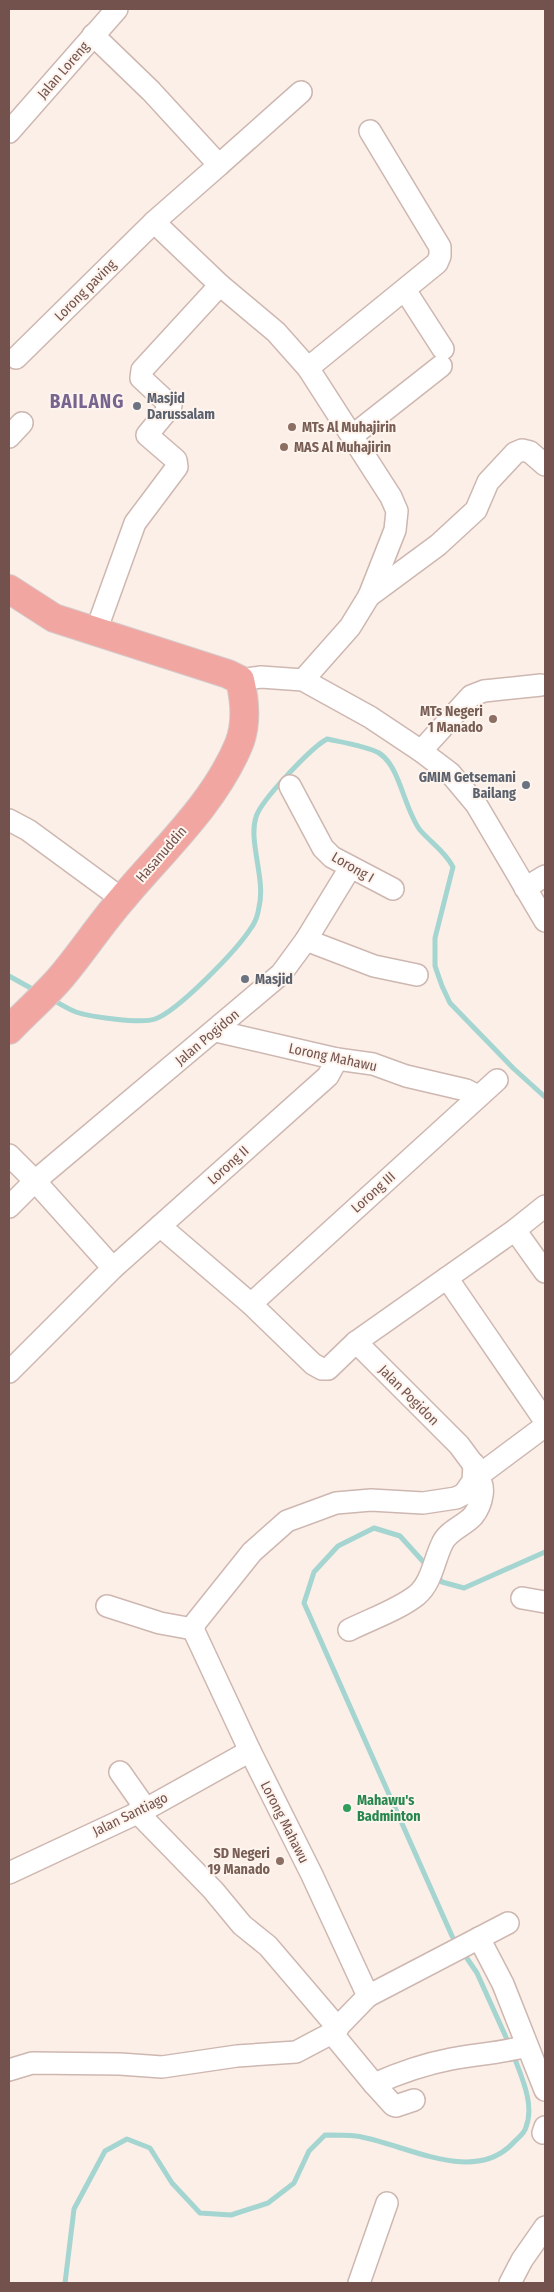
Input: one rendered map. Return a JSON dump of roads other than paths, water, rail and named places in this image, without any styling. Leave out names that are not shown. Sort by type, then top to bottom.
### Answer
[{"type":"highway","points":[[9,589],[54,618],[228,674],[240,680]]},
{"type":"highway","name":"Hasanuddin","points":[[9,1030],[61,977],[122,899],[182,831],[223,776],[240,742],[245,717],[244,697],[240,680]]},
{"type":"street","name":"Jalan Loreng","points":[[9,132],[117,9]]},
{"type":"street","points":[[93,35],[151,91],[219,165]]},
{"type":"street","name":"Lorong paving","points":[[16,358],[154,222],[301,92]]},
{"type":"street","points":[[308,368],[405,290],[439,260],[440,247],[370,130]]},
{"type":"street","points":[[154,222],[220,285],[276,332],[308,368],[391,497],[397,511],[394,530],[369,596],[350,627],[303,680]]},
{"type":"street","points":[[96,631],[136,522],[177,467],[176,460],[147,435],[171,406],[142,378],[142,370],[220,285]]},
{"type":"street","points":[[352,436],[442,357],[405,290]]},
{"type":"street","points":[[369,596],[438,545],[476,510],[488,482],[515,453],[522,450],[530,452],[545,465]]},
{"type":"street","points":[[240,680],[261,677],[303,680],[370,717],[450,773],[476,804],[545,921]]},
{"type":"street","points":[[421,751],[471,696],[484,691],[541,685]]},
{"type":"street","name":"Lorong I","points":[[290,786],[323,848],[332,857],[350,868],[392,889]]},
{"type":"street","points":[[9,820],[28,830],[122,899]]},
{"type":"street","name":"Jalan Pogidon","points":[[9,1207],[35,1181],[216,1031],[281,974],[306,940],[350,868]]},
{"type":"street","points":[[525,888],[545,876]]},
{"type":"street","points":[[306,940],[374,966],[416,975]]},
{"type":"street","name":"Lorong Mahawu","points":[[216,1031],[338,1059],[373,1064],[406,1076],[466,1090],[478,1096]]},
{"type":"street","name":"Lorong II","points":[[9,1372],[114,1268],[328,1076],[338,1059]]},
{"type":"street","name":"Lorong III","points":[[251,1304],[497,1080]]},
{"type":"street","points":[[9,1155],[114,1268]]},
{"type":"street","points":[[160,1226],[251,1304],[313,1364],[322,1369],[333,1365],[356,1342],[515,1230],[545,1206]]},
{"type":"street","points":[[515,1230],[545,1272]]},
{"type":"street","points":[[447,1278],[545,1422]]},
{"type":"street","name":"Jalan Pogidon","points":[[356,1342],[459,1445],[474,1470]]},
{"type":"street","points":[[474,1470],[482,1473],[545,1426]]},
{"type":"street","points":[[349,1630],[416,1596],[422,1590],[432,1571],[443,1540],[471,1518],[477,1509],[482,1487],[474,1470]]},
{"type":"street","points":[[107,1606],[160,1623],[193,1629],[196,1622],[252,1552],[287,1521],[336,1503],[371,1500],[423,1503],[456,1498],[464,1494],[474,1470]]},
{"type":"street","points":[[522,1598],[545,1602]]},
{"type":"street","name":"Lorong Mahawu","points":[[193,1629],[250,1752],[312,1874],[368,1996]]},
{"type":"street","name":"Jalan Santiago","points":[[9,1873],[142,1811],[250,1752]]},
{"type":"street","points":[[120,1772],[142,1811],[242,1925],[268,1946],[390,2103],[396,2106],[414,2100]]},
{"type":"street","points":[[9,2070],[32,2063],[173,2067],[237,2056],[296,2052],[335,2031],[368,1996],[508,1923]]},
{"type":"street","points":[[472,1942],[503,1984],[520,2048],[545,2089]]},
{"type":"street","points":[[374,2084],[415,2068],[452,2059],[520,2048]]},
{"type":"street","points":[[359,2283],[387,2203]]},
{"type":"street","points":[[510,2283],[527,2252],[545,2227]]},
{"type":"waterway","points":[[53,1000],[83,1014],[139,1021],[155,1019],[178,1004],[221,964],[244,938],[257,915],[261,896],[254,827],[260,809],[310,752],[327,739],[354,744],[379,753],[386,759],[397,778],[420,830],[442,852],[453,867],[435,938],[435,966],[450,1003],[513,1068],[545,1097]]},
{"type":"waterway","points":[[9,976],[36,991]]},
{"type":"waterway","points":[[428,1567],[400,1536],[374,1528],[338,1546],[314,1572],[304,1603],[457,1944]]},
{"type":"waterway","points":[[436,1575],[442,1582],[464,1588],[545,1552]]},
{"type":"waterway","points":[[462,1951],[477,1973],[510,2046]]},
{"type":"waterway","points":[[65,2283],[74,2209],[105,2151],[127,2139],[150,2148],[172,2183],[200,2213],[231,2215],[268,2203],[294,2183],[309,2151],[325,2135],[356,2136],[417,2153],[459,2162],[479,2161],[498,2155],[514,2142],[525,2129],[529,2109],[528,2100],[513,2054]]},
{"type":"place","name":"Masjid Darussalam","points":[[137,406]]},
{"type":"place","name":"MTs Al Muhajirin","points":[[292,427]]},
{"type":"place","name":"MAS Al Muhajirin","points":[[284,447]]},
{"type":"place","name":"MTs Negeri 1 Manado","points":[[493,719]]},
{"type":"place","name":"GMIM Getsemani Bailang","points":[[526,785]]},
{"type":"place","name":"Masjid","points":[[245,979]]},
{"type":"place","name":"Mahawu's Badminton","points":[[347,1808]]},
{"type":"place","name":"SD Negeri 19 Manado","points":[[280,1861]]},
{"type":"district","name":"BAILANG","points":[[87,401]]}]
